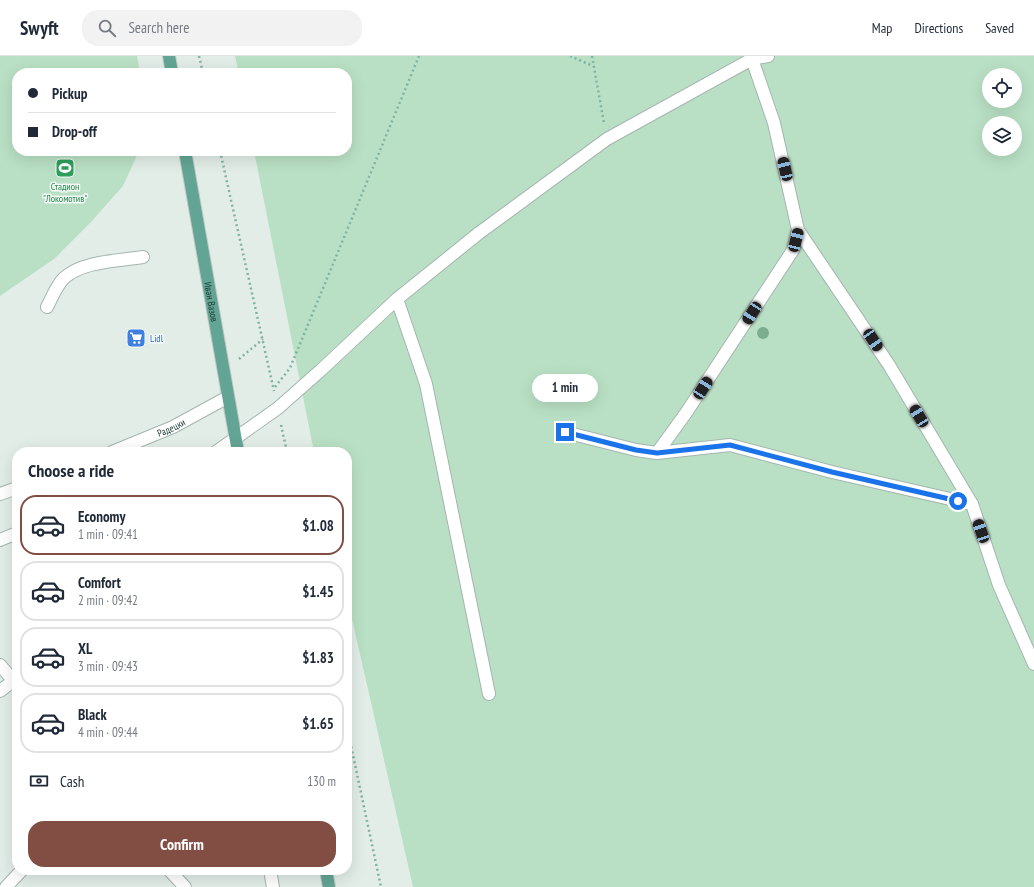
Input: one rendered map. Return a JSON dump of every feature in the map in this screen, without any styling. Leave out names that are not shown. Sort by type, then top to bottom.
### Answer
[{"type":"main road","points":[[169,56],[171,68]]},
{"type":"main road","name":"Иван Вазов","points":[[186,156],[237,447]]},
{"type":"main road","points":[[327,875],[329,887]]},
{"type":"street","points":[[224,447],[278,408],[397,299],[479,233],[607,139],[751,58],[768,56]]},
{"type":"street","points":[[751,58],[774,123],[798,230],[889,365],[972,504],[1000,585],[1034,664]]},
{"type":"street","points":[[657,453],[686,413],[793,250],[798,230]]},
{"type":"street","points":[[47,307],[63,279],[73,271],[90,266],[143,257]]},
{"type":"street","points":[[397,299],[426,384],[489,694]]},
{"type":"street","name":"Радецки","points":[[124,447],[173,427],[228,397]]},
{"type":"street","points":[[565,432],[636,450],[657,453],[730,445],[832,472],[972,504]]},
{"type":"street","points":[[0,494],[12,490]]},
{"type":"street","points":[[0,540],[12,535]]},
{"type":"street","points":[[0,665],[12,679]]},
{"type":"street","points":[[0,691],[12,685]]},
{"type":"street","points":[[6,887],[17,875]]},
{"type":"street","points":[[173,875],[184,887]]},
{"type":"street","points":[[271,875],[273,887]]},
{"type":"path","points":[[199,56],[202,68]]},
{"type":"path","points":[[274,389],[290,368],[419,56]]},
{"type":"path","points":[[570,56],[593,66]]},
{"type":"path","points":[[592,56],[607,139]]},
{"type":"path","points":[[221,156],[286,447]]},
{"type":"path","points":[[223,372],[262,339]]},
{"type":"path","points":[[352,751],[381,887]]},
{"type":"green space","name":"Стадион \"Локомотив\"","points":[[0,56],[137,56],[139,68],[12,68],[12,156],[137,156],[123,186],[90,223],[54,259],[0,296]]},
{"type":"green space","points":[[235,56],[1034,56],[1034,887],[413,887],[352,619],[352,447],[313,447],[255,156],[352,156],[352,68],[238,68]]},
{"type":"place","name":"Стадион \"Локомотив\"","points":[[65,168]]},
{"type":"place","name":"Lidl","points":[[136,338]]},
{"type":"route","points":[[565,432],[636,450],[657,453],[730,445],[832,472],[958,501]]}]
